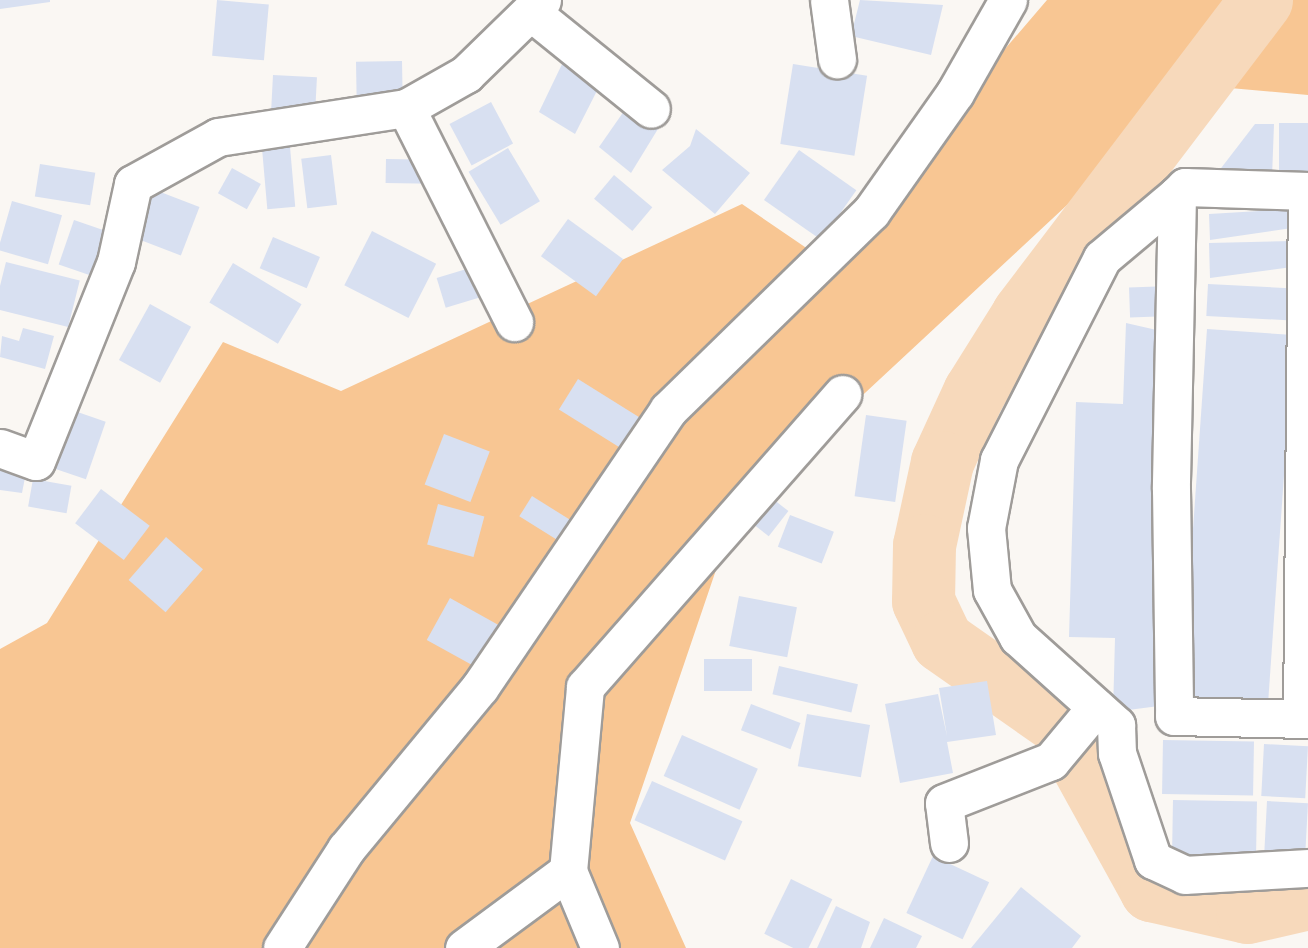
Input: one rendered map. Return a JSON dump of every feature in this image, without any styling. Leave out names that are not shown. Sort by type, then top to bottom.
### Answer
[{"type":"street","points":[[829,0],[838,59]]},
{"type":"street","points":[[282,948],[346,849],[480,687],[668,410],[871,212],[1004,4]]},
{"type":"street","points":[[0,448],[36,461],[116,262],[133,184],[218,137],[406,108],[466,74],[536,6],[651,109]]},
{"type":"street","points":[[406,108],[514,322]]},
{"type":"street","points":[[1177,195],[1174,716],[1305,719],[1308,191],[1185,187],[1102,258],[999,460],[986,528],[992,590],[1018,637],[1116,726],[1117,753],[1153,860],[1185,874],[1308,868]]},
{"type":"street","points":[[600,948],[568,871],[585,687],[842,394]]},
{"type":"street","points":[[949,843],[944,803],[1009,781],[1051,761],[1097,708]]},
{"type":"street","points":[[464,948],[568,871]]},
{"type":"shaded area","points":[[1047,0],[1308,0],[1308,95],[1196,85],[735,514],[630,823],[686,948],[0,948],[0,649],[47,623],[223,342],[341,391],[742,204],[824,260]]},
{"type":"building","points":[[0,0],[50,0],[50,2],[0,9]]},
{"type":"building","points":[[217,0],[269,5],[264,60],[212,56]]},
{"type":"building","points":[[860,0],[943,5],[931,55],[851,36]]},
{"type":"building","points":[[564,60],[605,75],[575,134],[539,112]]},
{"type":"building","points":[[402,61],[403,105],[357,106],[356,62]]},
{"type":"building","points":[[793,64],[867,76],[854,156],[780,144]]},
{"type":"building","points":[[273,75],[317,77],[315,114],[271,112]]},
{"type":"building","points":[[631,101],[661,124],[631,173],[599,147]]},
{"type":"building","points":[[491,102],[513,143],[472,166],[450,124]]},
{"type":"building","points":[[1279,123],[1308,123],[1308,177],[1279,177]]},
{"type":"building","points":[[1255,124],[1274,124],[1272,177],[1215,176]]},
{"type":"building","points":[[696,129],[750,173],[715,214],[662,170],[690,146]]},
{"type":"building","points":[[290,147],[295,207],[267,209],[262,149]]},
{"type":"building","points":[[508,148],[540,201],[501,225],[469,172]]},
{"type":"building","points":[[799,150],[856,190],[821,240],[764,200]]},
{"type":"building","points":[[331,155],[337,205],[307,208],[301,159]]},
{"type":"building","points":[[386,159],[433,160],[433,184],[386,183]]},
{"type":"building","points":[[40,164],[95,173],[90,205],[35,197]]},
{"type":"building","points":[[232,168],[261,184],[247,209],[218,193]]},
{"type":"building","points":[[614,175],[652,207],[632,231],[594,199]]},
{"type":"building","points":[[150,188],[199,207],[181,256],[131,237]]},
{"type":"building","points":[[12,201],[62,215],[48,264],[0,251]]},
{"type":"building","points":[[1292,209],[1292,228],[1210,240],[1209,214]]},
{"type":"building","points":[[568,219],[623,259],[596,296],[541,256]]},
{"type":"building","points":[[74,220],[112,233],[97,277],[59,264]]},
{"type":"building","points":[[372,231],[436,264],[408,318],[344,285]]},
{"type":"building","points":[[273,237],[320,257],[307,288],[260,268]]},
{"type":"building","points":[[1292,241],[1292,267],[1210,278],[1209,243]]},
{"type":"building","points":[[6,262],[80,280],[68,327],[0,310],[0,286]]},
{"type":"building","points":[[233,263],[302,304],[278,344],[209,302]]},
{"type":"building","points":[[473,267],[482,297],[446,308],[437,278]]},
{"type":"building","points":[[1208,284],[1289,288],[1287,320],[1206,316]]},
{"type":"building","points":[[1170,286],[1171,316],[1130,317],[1129,287]]},
{"type":"building","points":[[150,304],[191,327],[160,383],[119,360]]},
{"type":"building","points":[[1126,323],[1161,331],[1159,706],[1113,712],[1115,638],[1069,637],[1076,402],[1123,404]]},
{"type":"building","points":[[23,328],[54,336],[45,369],[0,357],[2,336],[19,341]]},
{"type":"building","points":[[1207,329],[1294,335],[1268,709],[1181,703]]},
{"type":"building","points":[[578,379],[642,419],[623,450],[559,410]]},
{"type":"building","points":[[66,408],[106,422],[86,479],[46,466]]},
{"type":"building","points":[[866,415],[907,421],[895,502],[855,496]]},
{"type":"building","points":[[444,434],[490,452],[470,502],[425,484]]},
{"type":"building","points":[[0,463],[27,467],[22,493],[0,490]]},
{"type":"building","points":[[33,479],[71,486],[67,513],[28,507]]},
{"type":"building","points":[[101,489],[150,526],[124,560],[75,523]]},
{"type":"building","points":[[764,492],[788,511],[769,536],[744,517]]},
{"type":"building","points":[[532,496],[582,527],[569,548],[519,516]]},
{"type":"building","points":[[438,504],[484,516],[473,557],[427,545]]},
{"type":"building","points":[[790,515],[834,532],[822,564],[778,547]]},
{"type":"building","points":[[166,537],[203,569],[166,612],[129,580]]},
{"type":"building","points":[[739,596],[797,607],[787,657],[729,646]]},
{"type":"building","points":[[450,598],[500,626],[477,668],[427,640]]},
{"type":"building","points":[[704,659],[752,659],[752,691],[704,691]]},
{"type":"building","points":[[779,666],[858,684],[851,712],[772,694]]},
{"type":"building","points":[[987,681],[996,735],[947,742],[953,773],[900,783],[885,704],[938,694],[947,736],[939,688]]},
{"type":"building","points":[[751,704],[800,723],[790,749],[741,730]]},
{"type":"building","points":[[807,714],[870,725],[861,777],[798,766]]},
{"type":"building","points":[[682,735],[758,769],[740,810],[664,776]]},
{"type":"building","points":[[1163,740],[1254,742],[1253,796],[1162,794]]},
{"type":"building","points":[[1264,744],[1308,746],[1305,798],[1261,796]]},
{"type":"building","points":[[652,781],[742,821],[725,861],[635,820]]},
{"type":"building","points":[[1173,800],[1257,801],[1256,857],[1172,856]]},
{"type":"building","points":[[1267,801],[1308,803],[1305,856],[1264,854]]},
{"type":"building","points":[[933,856],[989,882],[963,939],[906,913]]},
{"type":"building","points":[[791,879],[832,899],[809,948],[793,948],[764,934]]},
{"type":"building","points":[[1021,887],[1081,936],[1072,948],[971,948]]},
{"type":"building","points":[[836,906],[870,922],[861,948],[817,948]]},
{"type":"building","points":[[884,918],[922,936],[916,948],[870,948]]},
{"type":"waterway","points":[[1261,0],[1023,314],[974,392],[942,462],[924,545],[923,601],[942,641],[1059,723],[1151,890],[1247,912],[1308,898]]}]
